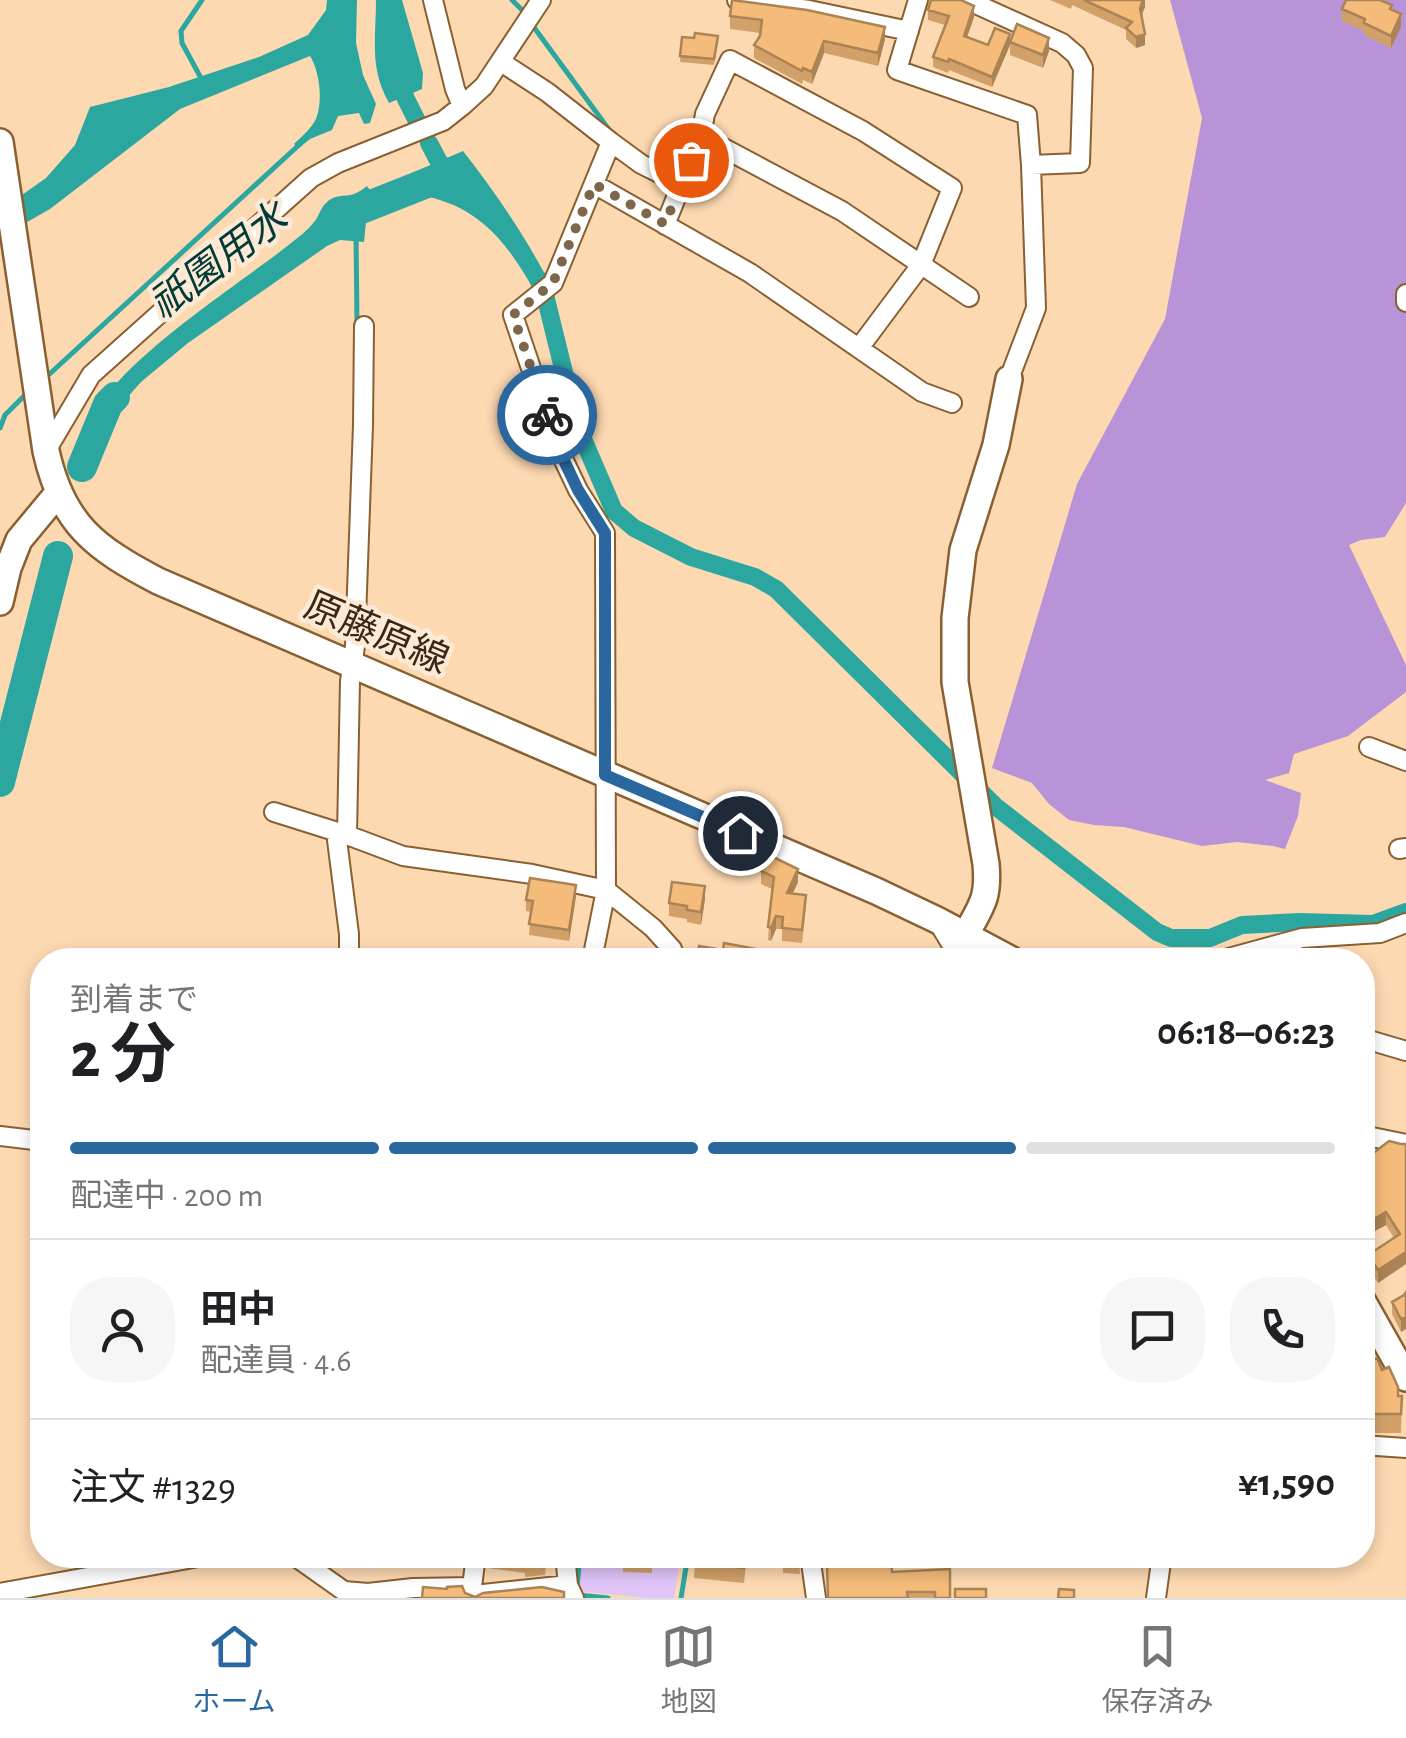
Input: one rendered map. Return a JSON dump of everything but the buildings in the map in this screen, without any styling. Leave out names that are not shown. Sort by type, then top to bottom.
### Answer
[{"type":"main road","name":"原藤原線","points":[[0,142],[8,196],[8,237],[46,452],[58,493],[85,535],[119,560],[158,581],[937,920],[964,947]]},
{"type":"main road","points":[[964,947],[986,900],[988,886],[954,682],[954,618],[963,550],[996,445],[1009,379]]},
{"type":"main road","points":[[0,602],[19,540],[58,493]]},
{"type":"main road","points":[[1375,1323],[1406,1378]]},
{"type":"street","points":[[433,0],[462,106]]},
{"type":"street","points":[[46,452],[91,374],[311,178],[338,163],[443,121],[462,106],[484,86],[541,0]]},
{"type":"street","points":[[737,0],[808,10],[908,32]]},
{"type":"street","points":[[918,0],[897,70],[1028,116],[1036,308],[1009,379]]},
{"type":"street","points":[[968,0],[1062,44],[1076,55],[1083,68],[1080,164],[1031,164]]},
{"type":"street","points":[[665,224],[701,136],[705,114],[730,60],[863,131],[952,188],[921,265],[858,348]]},
{"type":"street","points":[[501,62],[641,164],[682,184]]},
{"type":"street","points":[[701,136],[842,211],[969,297]]},
{"type":"street","points":[[594,948],[606,890],[605,533],[558,448],[513,315],[553,283],[610,142]]},
{"type":"street","points":[[594,184],[750,273],[922,392],[952,403]]},
{"type":"street","points":[[1406,294],[1406,302]]},
{"type":"street","points":[[349,948],[341,833],[363,424],[364,326]]},
{"type":"street","points":[[1368,747],[1406,761]]},
{"type":"street","points":[[274,812],[403,856],[532,874],[606,890],[671,948]]},
{"type":"street","points":[[1266,948],[1302,938],[1380,933],[1406,923]]},
{"type":"street","points":[[1375,1042],[1406,1051]]},
{"type":"street","points":[[0,1136],[30,1139]]},
{"type":"street","points":[[1375,1138],[1406,1144]]},
{"type":"street","points":[[1375,1446],[1406,1448]]},
{"type":"street","points":[[0,1592],[136,1568]]},
{"type":"street","points":[[311,1568],[344,1591],[368,1593],[413,1588],[476,1593],[571,1592]]},
{"type":"street","points":[[812,1568],[816,1598]]},
{"type":"street","points":[[1156,1598],[1160,1568]]},
{"type":"shaded area","points":[[1170,0],[1406,0],[1406,503],[1385,537],[1349,545],[1406,665],[1406,692],[1348,736],[1294,754],[1289,773],[1265,780],[1301,793],[1298,816],[1285,849],[1237,842],[1202,846],[1124,827],[1069,820],[1032,783],[992,768],[1077,484],[1165,319],[1202,118]]},
{"type":"shaded area","points":[[581,1568],[679,1568],[674,1598],[579,1591]]},
{"type":"water","points":[[327,0],[357,0],[356,43],[363,75],[376,104],[370,123],[364,124],[359,113],[338,116],[332,130],[299,148],[294,144],[312,126],[318,112],[318,78],[310,56],[180,109],[50,209],[22,225],[19,197],[46,178],[75,145],[90,107],[169,87],[259,57],[308,35],[326,10]]},
{"type":"water","points":[[376,0],[402,0],[423,73],[422,89],[389,103],[376,65]]},
{"type":"water","points":[[463,151],[508,213],[547,278],[534,290],[513,256],[488,228],[458,207],[419,195],[412,173]]},
{"type":"water","points":[[367,186],[376,208],[366,222],[364,242],[340,240],[327,246],[188,343],[141,382],[118,408],[108,437],[91,427],[100,405],[146,354],[300,236],[329,200],[354,194]]},
{"type":"waterway","points":[[202,0],[181,31],[182,43],[202,80]]},
{"type":"waterway","points":[[512,0],[525,13]]},
{"type":"waterway","points":[[533,26],[610,131]]},
{"type":"waterway","points":[[401,75],[405,97],[418,123]]},
{"type":"waterway","points":[[429,143],[439,162],[454,175]]},
{"type":"waterway","points":[[43,380],[300,144]]},
{"type":"waterway","name":"祇園用水","points":[[341,222],[356,211],[452,173]]},
{"type":"waterway","points":[[356,234],[357,323]]},
{"type":"waterway","points":[[538,279],[577,425],[614,511],[634,528],[691,557],[755,577],[776,589],[995,806],[1157,932],[1171,938],[1210,938],[1242,925],[1373,924],[1406,912]]},
{"type":"waterway","points":[[0,428],[5,415],[27,393]]},
{"type":"waterway","name":"祇園用水","points":[[82,467],[108,404],[115,397]]},
{"type":"waterway","name":"祇園用水","points":[[0,782],[58,556]]},
{"type":"waterway","points":[[577,1587],[579,1568]]},
{"type":"waterway","points":[[681,1598],[686,1568]]},
{"type":"waterway","points":[[578,1595],[608,1598]]},
{"type":"way so far","points":[[547,415],[513,315],[553,283],[594,184],[665,224],[691,160]]},
{"type":"route","points":[[547,415],[578,490],[605,533],[605,775],[740,833]]}]
